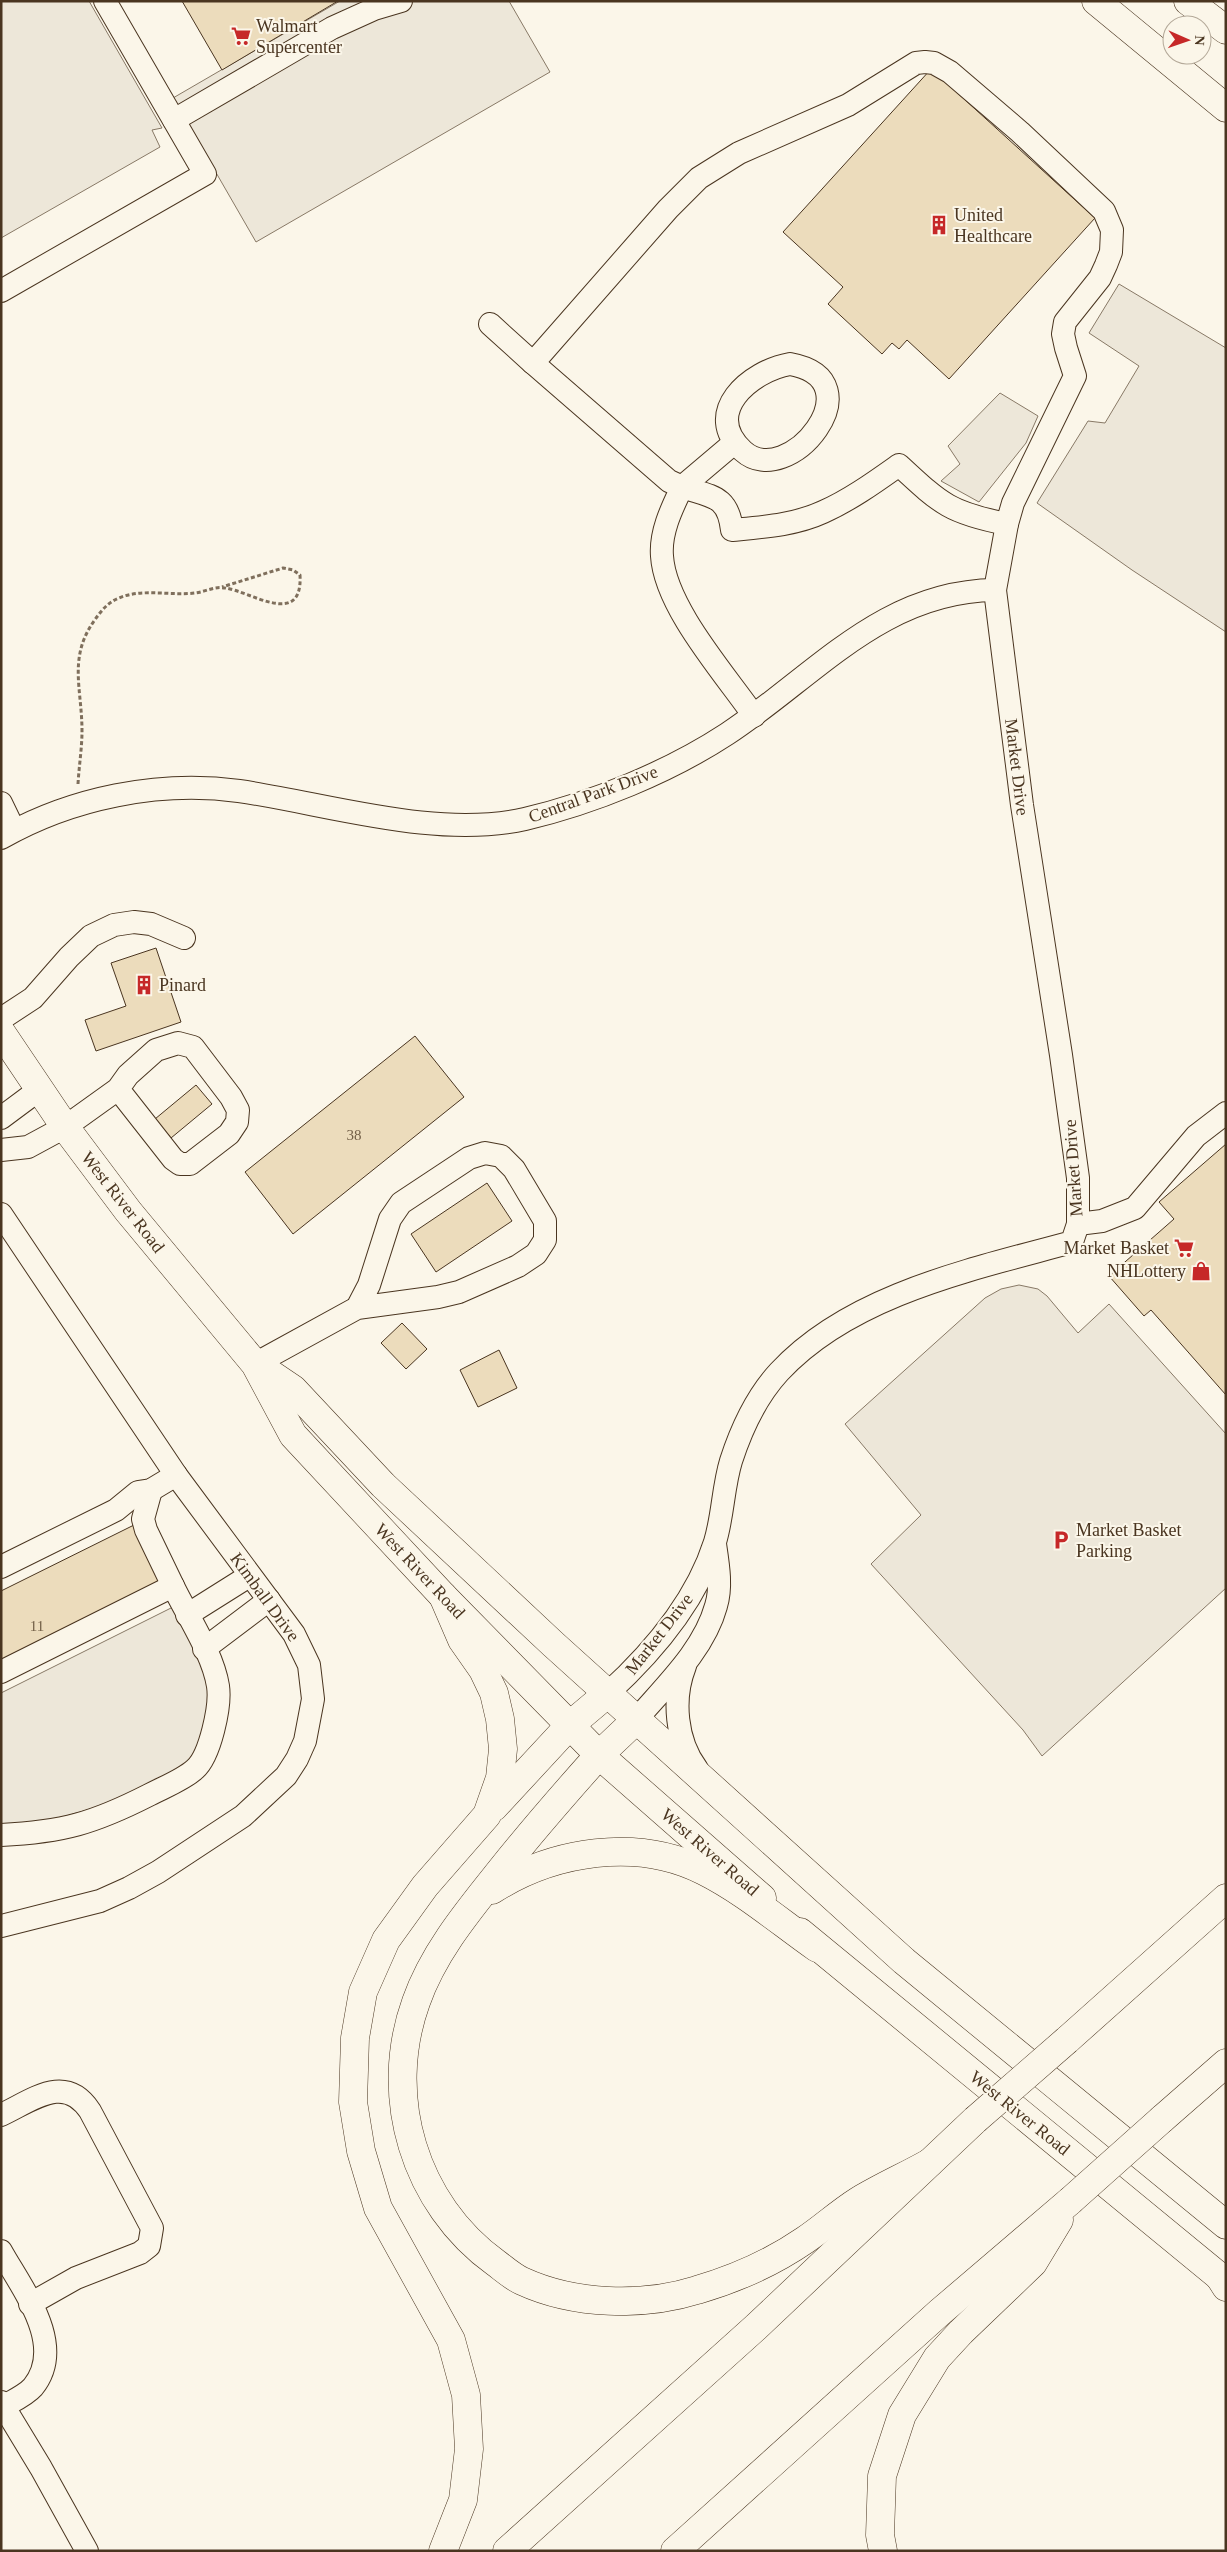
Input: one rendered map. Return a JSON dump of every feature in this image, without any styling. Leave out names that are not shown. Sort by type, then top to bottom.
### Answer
[{"type":"main road","points":[[1096,1],[1226,108]]},
{"type":"main road","points":[[1188,1],[1226,30]]},
{"type":"main road","name":"West River Road","points":[[1,1032],[65,1127],[128,1211],[255,1364],[293,1435],[443,1596],[569,1726],[599,1755],[817,1948],[1223,2282]]},
{"type":"main road","name":"West River Road","points":[[255,1364],[293,1389],[383,1485],[607,1694],[904,1961],[1226,2224]]},
{"type":"main road","points":[[443,1596],[462,1640],[484,1670],[494,1693],[500,1719],[503,1749],[500,1778],[487,1815]]},
{"type":"main road","points":[[443,2551],[463,2500],[469,2449],[466,2395],[451,2340],[378,2208],[361,2150],[352,2102],[355,2038],[363,1992],[386,1940],[425,1886],[569,1726],[607,1694]]},
{"type":"main road","points":[[636,1720],[599,1755],[476,1900],[426,1976],[406,2032],[402,2090],[414,2151],[438,2204],[456,2228],[476,2249],[521,2281],[574,2297],[637,2301],[696,2290],[774,2258],[804,2241],[857,2202],[929,2163]]},
{"type":"main road","points":[[476,1900],[509,1879],[534,1867],[560,1859],[583,1854],[640,1853],[675,1859],[703,1870],[817,1948]]},
{"type":"main road","points":[[507,2551],[756,2327],[975,2120],[1226,1898]]},
{"type":"main road","points":[[675,2551],[940,2312],[1070,2201],[1226,2062]]},
{"type":"main road","points":[[883,2551],[880,2535],[882,2476],[902,2415],[937,2358],[961,2332],[1033,2263],[1070,2201]]},
{"type":"street","points":[[1,292],[205,174],[105,1]]},
{"type":"street","points":[[174,120],[332,28],[374,8],[401,1]]},
{"type":"street","name":"Market Drive","points":[[533,363],[668,209],[699,178],[739,153],[848,105],[916,63],[934,63],[950,72],[1020,132],[1104,211],[1112,230],[1111,252],[1100,278],[1065,322],[1063,334],[1075,376],[1023,480],[1006,524],[995,590],[1022,805],[1078,1178],[1078,1224],[1072,1242],[963,1272],[897,1296],[834,1328],[797,1354],[764,1391],[739,1439],[725,1484],[715,1541],[694,1589],[669,1627],[638,1664],[607,1694]]},
{"type":"street","points":[[490,324],[669,481],[716,498],[726,505],[730,513],[732,530],[775,526],[822,513],[846,501],[899,465],[938,501],[972,517],[1006,524]]},
{"type":"street","points":[[790,364],[813,370],[822,381],[827,394],[827,406],[822,421],[814,435],[801,447],[788,454],[758,458],[746,454],[734,443],[729,428],[728,414],[732,400],[744,385],[760,373],[775,366],[790,364]]},
{"type":"street","points":[[734,443],[682,487],[669,514],[663,540],[662,555],[664,576],[672,595],[754,716]]},
{"type":"street","name":"Central Park Drive","points":[[8,834],[45,815],[76,805],[144,792],[211,788],[414,821],[454,824],[521,820],[552,812],[645,777],[692,755],[754,716],[865,630],[895,613],[930,599],[976,590],[995,590]]},
{"type":"street","points":[[1,803],[8,834]]},
{"type":"street","points":[[1,1019],[33,998],[69,957],[91,936],[114,925],[134,922],[151,924],[184,938]]},
{"type":"street","points":[[1,1150],[28,1147],[65,1127],[118,1090],[128,1075],[156,1050],[178,1043],[193,1047],[231,1097],[238,1110],[237,1122],[229,1134],[190,1164],[180,1164],[173,1159],[118,1090]]},
{"type":"street","points":[[1,1118],[40,1089]]},
{"type":"street","points":[[1078,1224],[1102,1221],[1135,1208],[1196,1136],[1226,1113]]},
{"type":"street","points":[[255,1364],[357,1308],[438,1297],[459,1292],[518,1266],[536,1254],[545,1240],[544,1221],[514,1169],[502,1156],[485,1153],[469,1158],[401,1202],[390,1219],[369,1286],[357,1308]]},
{"type":"street","name":"Kimball Drive","points":[[1,1214],[176,1474],[249,1576],[294,1634],[303,1649],[312,1682],[310,1718],[305,1741],[297,1759],[286,1776],[243,1816],[158,1872],[129,1888],[100,1901],[1,1926]]},
{"type":"street","points":[[1,1567],[116,1510],[138,1492],[151,1490],[176,1474]]},
{"type":"street","points":[[1,1835],[43,1832],[92,1822],[158,1791],[196,1768],[205,1756],[210,1742],[219,1688],[211,1662],[146,1530],[143,1519],[151,1490]]},
{"type":"street","name":"Market Drive","points":[[636,1720],[688,1658],[703,1635],[716,1605],[718,1583],[715,1541]]},
{"type":"street","points":[[187,1615],[249,1576]]},
{"type":"street","points":[[1,1672],[173,1586]]},
{"type":"street","points":[[204,1649],[268,1600]]},
{"type":"street","name":"Market Drive","points":[[688,1658],[679,1687],[680,1730],[692,1763],[706,1782]]},
{"type":"street","points":[[1,2115],[44,2094],[65,2091],[75,2094],[90,2111],[152,2228],[149,2246],[140,2253],[76,2278],[30,2304]]},
{"type":"street","points":[[1,2251],[40,2322],[46,2343],[45,2361],[40,2377],[31,2389],[2,2404],[42,2468],[87,2551]]},
{"type":"path","points":[[76,805],[82,730],[77,664],[80,647],[87,630],[110,602],[121,597],[134,594],[196,593],[283,568],[293,570],[300,575],[300,587],[297,596],[289,602],[278,604],[265,602],[222,587]]},
{"type":"shaded area","points":[[1,1],[89,1],[162,128],[152,130],[160,147],[1,238]]},
{"type":"shaded area","points":[[340,1],[509,1],[550,72],[256,242],[173,98]]},
{"type":"shaded area","points":[[1119,284],[1226,348],[1226,632],[1132,570],[1037,503],[1088,421],[1105,423],[1139,366],[1089,333]]},
{"type":"shaded area","points":[[1000,393],[1038,416],[1026,443],[979,502],[941,481],[960,464],[948,446]]},
{"type":"shaded area","name":"Market Basket Parking","points":[[1019,1285],[1038,1289],[1047,1296],[1078,1333],[1109,1304],[1226,1434],[1226,1588],[1042,1756],[1023,1730],[871,1564],[921,1515],[845,1424],[985,1298],[1001,1289]]},
{"type":"shaded area","points":[[175,1606],[218,1691],[210,1742],[166,1787],[1,1835],[1,1693]]},
{"type":"building","name":"Walmart Supercenter","points":[[182,1],[338,1],[222,70]]},
{"type":"building","name":"United Healthcare","points":[[931,69],[1095,218],[949,379],[907,340],[899,349],[892,343],[882,354],[828,304],[843,287],[783,232]]},
{"type":"building","name":"Pinard","points":[[156,948],[181,1022],[96,1051],[85,1020],[126,1006],[111,963]]},
{"type":"building","points":[[415,1036],[464,1097],[293,1234],[245,1172]]},
{"type":"building","points":[[196,1085],[212,1104],[171,1138],[155,1119]]},
{"type":"building","name":"Market Basket","points":[[1226,1144],[1226,1395],[1151,1310],[1144,1316],[1109,1276],[1174,1219],[1159,1202]]},
{"type":"building","points":[[487,1183],[512,1221],[436,1272],[411,1234]]},
{"type":"building","points":[[402,1323],[427,1349],[406,1369],[381,1343]]},
{"type":"building","points":[[499,1350],[517,1388],[478,1407],[460,1370]]},
{"type":"building","points":[[134,1525],[162,1582],[1,1661],[1,1591]]},
{"type":"place","name":"Walmart Supercenter","points":[[241,36]]},
{"type":"place","name":"United Healthcare","points":[[939,225]]},
{"type":"place","name":"Pinard","points":[[144,985]]},
{"type":"place","name":"Market Basket","points":[[1184,1248]]},
{"type":"place","name":"NHLottery","points":[[1201,1271]]},
{"type":"place","name":"Market Basket Parking","points":[[1061,1540]]}]
